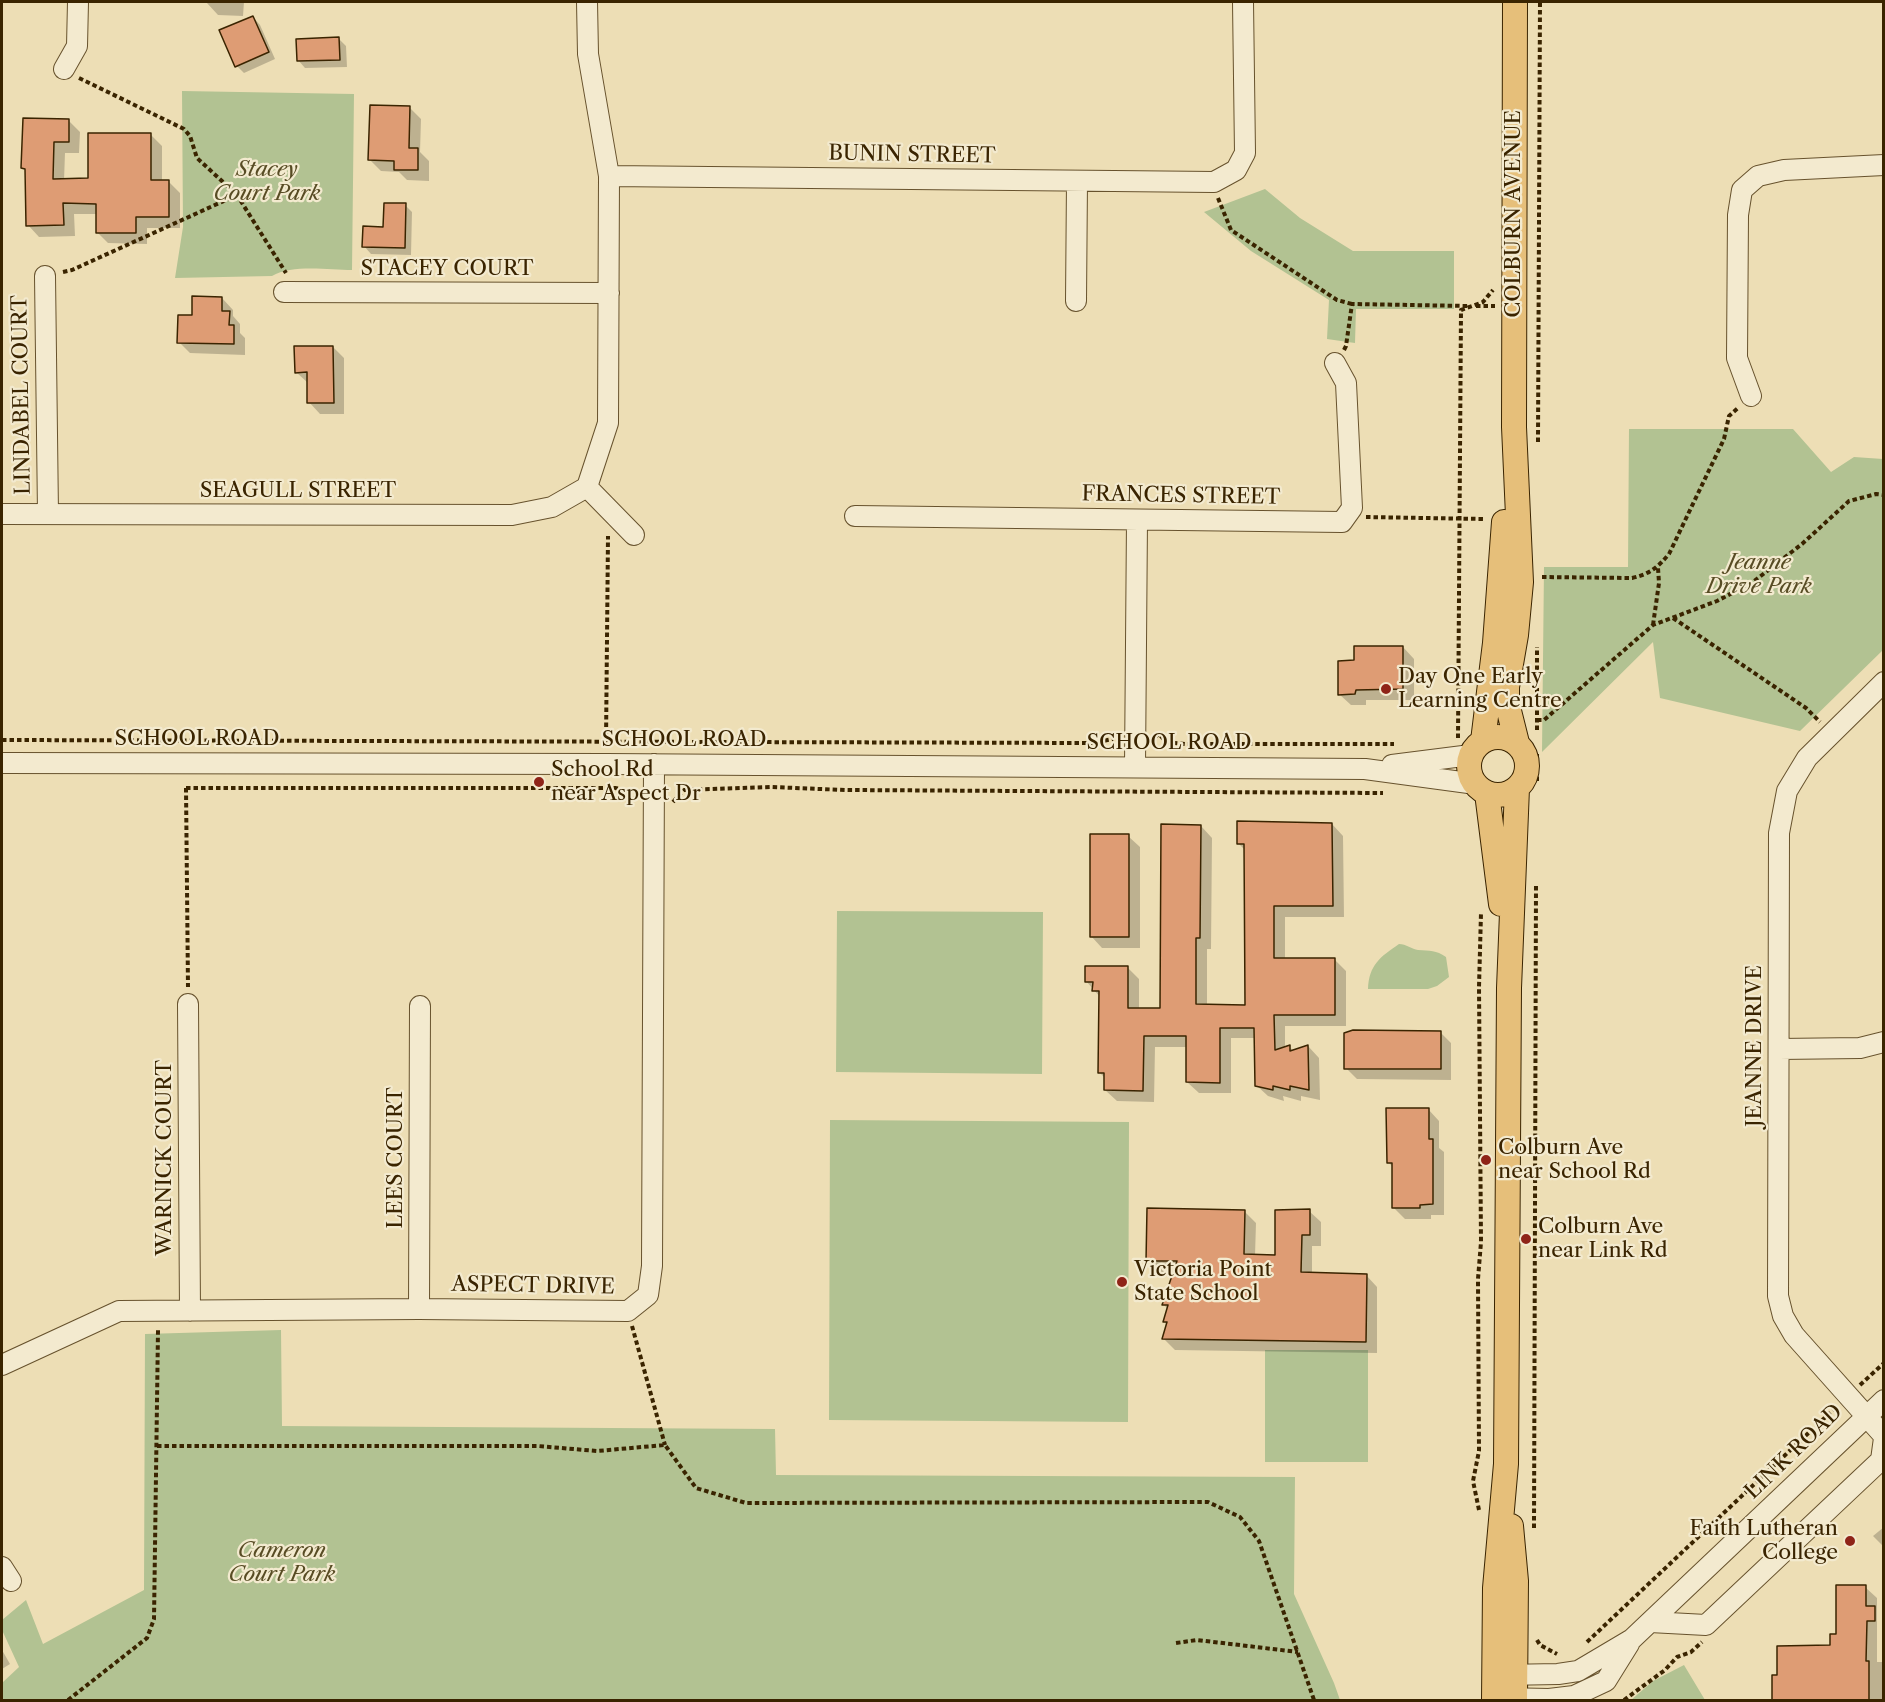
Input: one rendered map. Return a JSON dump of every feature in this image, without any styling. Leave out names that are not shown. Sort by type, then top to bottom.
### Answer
[{"type":"main road","name":"COLBURN AVENUE","points":[[1505,1691],[1494,1588],[1506,1464],[1510,966],[1527,789],[1524,780],[1527,761],[1524,751],[1530,740],[1507,703],[1507,687],[1516,635],[1521,582],[1514,427],[1515,2]]},
{"type":"main road","name":"COLBURN AVENUE","points":[[1510,966],[1482,788],[1470,770],[1470,746],[1495,643],[1504,520],[1514,427]]},
{"type":"main road","points":[[1470,746],[1501,736],[1530,740]]},
{"type":"main road","points":[[1482,788],[1503,794],[1527,789]]},
{"type":"street","points":[[64,69],[77,46],[78,2]]},
{"type":"street","points":[[587,2],[588,54],[609,176],[608,423],[587,487],[634,536]]},
{"type":"street","points":[[1214,182],[1236,170],[1245,153],[1243,2]]},
{"type":"street","points":[[1751,396],[1737,358],[1738,215],[1742,190],[1758,176],[1784,170],[1884,165]]},
{"type":"street","name":"BUNIN STREET","points":[[609,176],[1214,182]]},
{"type":"street","points":[[1076,301],[1077,181]]},
{"type":"street","name":"LINDABEL COURT","points":[[45,276],[48,514]]},
{"type":"street","name":"STACEY COURT","points":[[284,292],[609,292]]},
{"type":"street","points":[[1335,363],[1346,383],[1352,496],[1352,508],[1342,522]]},
{"type":"street","name":"SEAGULL STREET","points":[[2,514],[512,515],[552,507],[587,487]]},
{"type":"street","name":"FRANCES STREET","points":[[855,516],[1342,522]]},
{"type":"street","points":[[1135,766],[1137,520]]},
{"type":"street","name":"JEANNE DRIVE","points":[[1884,682],[1807,758],[1787,791],[1779,833],[1778,1296],[1783,1316],[1794,1335],[1884,1437]]},
{"type":"street","name":"SCHOOL ROAD","points":[[1365,769],[1470,746]]},
{"type":"street","name":"SCHOOL ROAD","points":[[2,763],[1135,766],[1365,769],[1482,788]]},
{"type":"street","name":"ASPECT DRIVE","points":[[2,1365],[119,1311],[419,1309],[628,1311],[648,1295],[652,1266],[654,764]]},
{"type":"street","name":"WARNICK COURT","points":[[188,1004],[190,1311]]},
{"type":"street","name":"LEES COURT","points":[[419,1309],[420,1006]]},
{"type":"street","points":[[1779,1049],[1860,1048],[1884,1042]]},
{"type":"street","name":"LINK ROAD","points":[[1505,1691],[1558,1674],[1578,1671],[1632,1639],[1884,1400]]},
{"type":"street","points":[[1650,1622],[1706,1625],[1881,1460],[1884,1437]]},
{"type":"street","name":"LINK ROAD","points":[[1591,1701],[1632,1639]]},
{"type":"street","points":[[1505,1691],[1549,1699],[1574,1696],[1606,1681]]},
{"type":"path","points":[[1538,445],[1540,2]]},
{"type":"path","points":[[64,69],[95,87],[184,129],[190,136],[196,158],[237,195],[290,278],[284,292]]},
{"type":"path","points":[[1214,182],[1219,204],[1231,230],[1337,300],[1352,304],[1514,306]]},
{"type":"path","points":[[45,276],[72,270],[237,195]]},
{"type":"path","points":[[1470,746],[1459,736],[1461,310],[1483,302],[1493,292],[1493,281]]},
{"type":"path","points":[[1335,363],[1346,346],[1352,304]]},
{"type":"path","points":[[1521,582],[1538,577],[1632,578],[1658,568],[1669,554],[1724,439],[1729,416],[1751,396]]},
{"type":"path","points":[[1537,720],[1544,720],[1653,625],[1717,601],[1752,582],[1802,544],[1849,501],[1875,494],[1884,495]]},
{"type":"path","points":[[606,764],[608,508]]},
{"type":"path","points":[[1342,522],[1368,517],[1504,520]]},
{"type":"path","points":[[1653,625],[1659,582],[1658,568]]},
{"type":"path","points":[[1672,618],[1806,708],[1831,733]]},
{"type":"path","points":[[1527,789],[1530,740],[1537,720],[1537,646]]},
{"type":"path","points":[[1507,703],[1537,703]]},
{"type":"path","points":[[1154,738],[1158,734],[1166,742],[1185,744],[1396,744]]},
{"type":"path","points":[[2,740],[1092,743],[1113,739]]},
{"type":"path","points":[[664,804],[672,803],[684,790],[771,787],[845,790],[1386,792]]},
{"type":"path","points":[[188,1004],[186,788],[615,788],[626,790],[634,800]]},
{"type":"path","points":[[1534,1534],[1536,873]]},
{"type":"path","points":[[1479,1522],[1473,1481],[1479,1450],[1480,905]]},
{"type":"path","points":[[68,1701],[147,1638],[154,1619],[159,1311]]},
{"type":"path","points":[[628,1311],[665,1445],[696,1488],[746,1503],[1208,1503],[1240,1518],[1259,1541],[1314,1701]]},
{"type":"path","points":[[1579,1650],[1884,1363]]},
{"type":"path","points":[[157,1446],[538,1446],[597,1451],[665,1445]]},
{"type":"path","points":[[1536,1638],[1540,1645],[1557,1654],[1567,1655]]},
{"type":"path","points":[[1176,1643],[1197,1640],[1298,1652]]},
{"type":"green space","name":"Stacey Court Park","points":[[182,91],[354,94],[352,270],[300,269],[280,272],[272,276],[175,278],[183,227]]},
{"type":"green space","points":[[1265,189],[1300,218],[1353,251],[1454,251],[1454,309],[1356,309],[1355,343],[1327,339],[1329,300],[1251,251],[1204,212]]},
{"type":"green space","name":"Jeanne Drive Park","points":[[1629,429],[1793,429],[1831,472],[1854,457],[1883,459],[1883,650],[1800,731],[1660,698],[1653,642],[1542,752],[1544,567],[1628,567]]},
{"type":"green space","points":[[837,911],[1043,912],[1042,1074],[836,1072]]},
{"type":"green space","points":[[1399,944],[1418,950],[1436,952],[1446,957],[1449,977],[1437,986],[1428,989],[1368,989],[1373,968],[1377,962]]},
{"type":"green space","points":[[830,1120],[1129,1122],[1128,1422],[829,1420]]},
{"type":"green space","name":"Cameron Court Park","points":[[281,1330],[282,1426],[775,1429],[776,1475],[1295,1477],[1294,1594],[1340,1700],[2,1700],[2,1683],[19,1667],[2,1630],[2,1620],[26,1600],[43,1644],[144,1590],[145,1334]]},
{"type":"green space","points":[[1265,1350],[1368,1350],[1368,1462],[1265,1462]]},
{"type":"green space","points":[[1684,1665],[1705,1700],[1631,1700],[1653,1681]]},
{"type":"building","points":[[253,16],[269,52],[235,67],[219,30]]},
{"type":"building","points":[[339,37],[340,60],[297,61],[296,39]]},
{"type":"building","points":[[370,105],[410,106],[409,148],[418,148],[418,170],[394,170],[394,161],[368,160]]},
{"type":"building","points":[[23,118],[69,119],[69,142],[54,142],[53,179],[88,178],[88,133],[151,133],[151,180],[169,180],[169,217],[136,217],[136,233],[96,233],[96,204],[63,203],[64,225],[26,226],[25,169],[21,168]]},
{"type":"building","points":[[384,203],[406,203],[405,248],[362,247],[363,226],[383,227]]},
{"type":"building","points":[[192,296],[222,297],[222,311],[230,311],[229,325],[234,325],[234,344],[177,343],[178,315],[192,315]]},
{"type":"building","points":[[294,346],[333,346],[334,403],[307,403],[307,372],[295,373]]},
{"type":"building","points":[[1354,646],[1403,646],[1403,689],[1356,690],[1355,694],[1338,695],[1338,661],[1354,660]]},
{"type":"building","points":[[1237,821],[1332,823],[1333,906],[1274,906],[1274,958],[1335,958],[1335,1015],[1274,1015],[1275,1050],[1290,1045],[1290,1051],[1308,1045],[1309,1090],[1290,1086],[1290,1090],[1273,1086],[1273,1090],[1255,1086],[1254,1028],[1220,1028],[1220,1083],[1186,1082],[1186,1036],[1144,1036],[1143,1091],[1104,1090],[1104,1073],[1098,1073],[1099,991],[1092,991],[1093,982],[1085,982],[1085,966],[1128,966],[1128,1008],[1160,1008],[1161,824],[1201,825],[1200,938],[1196,938],[1196,1004],[1245,1005],[1244,844],[1237,844]]},
{"type":"building","points":[[1090,834],[1129,834],[1129,937],[1090,937]]},
{"type":"building","points":[[1353,1030],[1441,1031],[1441,1069],[1344,1069],[1344,1033]]},
{"type":"building","points":[[1386,1108],[1429,1108],[1429,1139],[1433,1139],[1433,1204],[1420,1205],[1420,1208],[1392,1208],[1392,1163],[1387,1163]]},
{"type":"building","points":[[1147,1208],[1245,1210],[1244,1254],[1275,1255],[1275,1210],[1310,1209],[1310,1235],[1302,1235],[1301,1272],[1367,1274],[1366,1342],[1162,1339],[1167,1322],[1163,1322],[1168,1305],[1162,1305],[1177,1261],[1146,1261]]},
{"type":"building","points":[[1836,1585],[1866,1585],[1866,1606],[1875,1606],[1875,1621],[1867,1621],[1866,1661],[1869,1661],[1869,1701],[1772,1701],[1772,1675],[1777,1675],[1777,1646],[1830,1645],[1830,1634],[1836,1634]]},
{"type":"place","name":"Day One Early Learning Centre","points":[[1386,689]]},
{"type":"place","name":"School Rd near Aspect Dr","points":[[539,782]]},
{"type":"place","name":"Colburn Ave near School Rd","points":[[1486,1160]]},
{"type":"place","name":"Colburn Ave near Link Rd","points":[[1526,1239]]},
{"type":"place","name":"Victoria Point State School","points":[[1122,1282]]},
{"type":"place","name":"Faith Lutheran College","points":[[1850,1541]]}]
